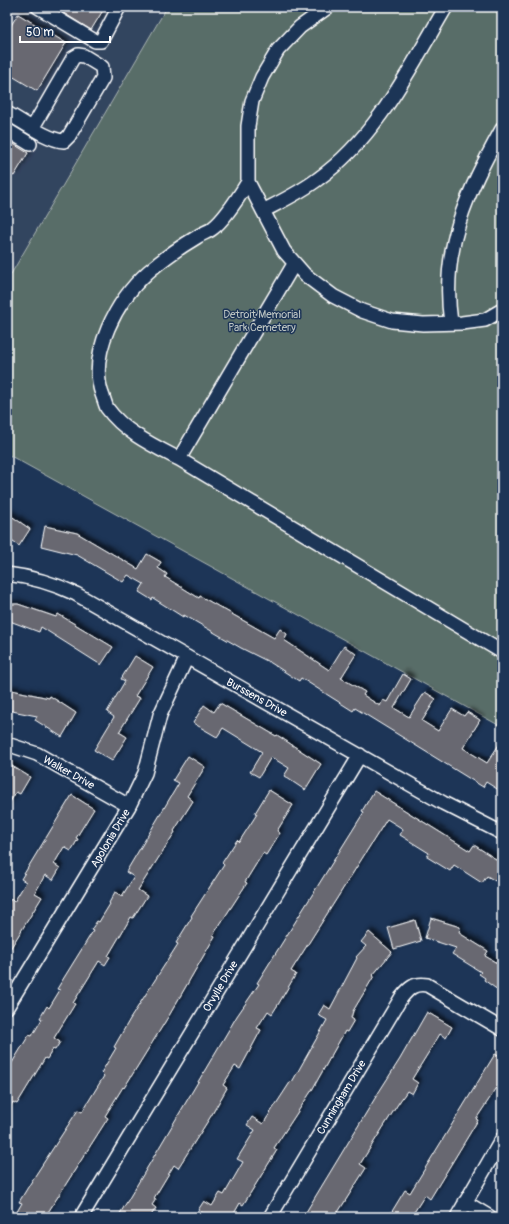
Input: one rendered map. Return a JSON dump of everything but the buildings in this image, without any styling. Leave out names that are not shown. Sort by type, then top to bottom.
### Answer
[{"type":"street","points":[[38,7],[95,41],[101,41],[119,7]]},
{"type":"street","points":[[328,7],[300,27],[278,50],[262,77],[252,101],[248,126],[248,182],[284,251],[294,264],[334,296],[362,311],[392,321],[423,324],[451,324],[485,320],[502,310]]},
{"type":"street","points":[[263,211],[293,196],[319,179],[344,158],[367,133],[404,79],[446,7]]},
{"type":"street","points":[[7,113],[57,140],[64,140],[68,136],[103,78],[102,67],[84,56],[78,55],[73,58],[33,127]]},
{"type":"street","points":[[451,324],[448,300],[448,277],[451,251],[458,222],[482,164],[502,129]]},
{"type":"street","points":[[7,130],[30,144]]},
{"type":"street","points":[[248,182],[240,196],[213,228],[171,254],[147,273],[130,291],[103,339],[98,360],[98,383],[107,408],[126,428],[153,445],[179,459],[502,652]]},
{"type":"street","points":[[179,459],[294,264]]},
{"type":"street","name":"Burssens Drive","points":[[7,574],[30,577],[69,591],[360,755],[443,804],[502,832]]},
{"type":"street","name":"Apolonia Drive","points":[[7,1007],[129,806],[145,774],[160,715],[187,657]]},
{"type":"street","name":"Walker Drive","points":[[7,744],[37,754],[129,806]]},
{"type":"street","name":"Orvylle Drive","points":[[81,1217],[360,755]]},
{"type":"street","name":"Cunningham Drive","points":[[270,1217],[401,998],[409,988],[419,984],[427,985],[502,1029]]},
{"type":"street","points":[[457,1217],[502,1138]]},
{"type":"street","points":[[465,1202],[490,1217]]},
{"type":"shaded area","points":[[7,7],[167,7],[7,281]]},
{"type":"green space","name":"Detroit Memorial Park Cemetery","points":[[167,7],[502,7],[502,727],[7,454],[7,281]]}]
